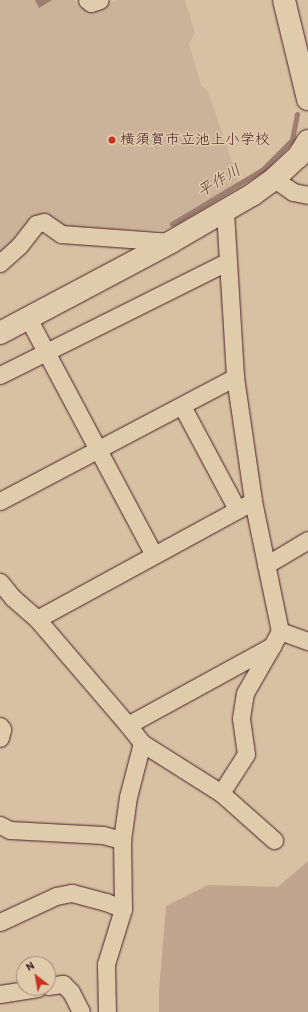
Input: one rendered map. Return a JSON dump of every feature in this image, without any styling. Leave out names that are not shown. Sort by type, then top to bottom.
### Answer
[{"type":"street","points":[[87,0],[91,3],[100,0]]},
{"type":"street","points":[[284,0],[308,99]]},
{"type":"street","points":[[0,333],[225,212],[274,179],[298,157],[308,141]]},
{"type":"street","points":[[274,179],[293,192],[308,195]]},
{"type":"street","points":[[221,793],[246,754],[241,718],[245,693],[276,639],[266,565],[253,501],[235,378],[225,212]]},
{"type":"street","points":[[0,263],[19,246],[36,224],[44,222],[61,234],[171,242]]},
{"type":"street","points":[[0,375],[227,262]]},
{"type":"street","points":[[28,318],[154,555]]},
{"type":"street","points":[[0,501],[235,378]]},
{"type":"street","points":[[182,406],[237,509]]},
{"type":"street","points":[[37,619],[253,501]]},
{"type":"street","points":[[266,565],[308,540]]},
{"type":"street","points":[[0,582],[13,598],[37,619],[142,743],[221,793],[274,840]]},
{"type":"street","points":[[128,725],[276,639],[308,641]]},
{"type":"street","points":[[0,726],[2,729],[0,738]]},
{"type":"street","points":[[107,1012],[106,964],[123,909],[122,840],[128,797],[142,743]]},
{"type":"street","points":[[0,824],[10,830],[103,835],[122,840]]},
{"type":"street","points":[[0,922],[56,896],[72,893],[106,902],[123,909]]},
{"type":"street","points":[[56,985],[63,984],[71,992],[81,1012]]},
{"type":"street","points":[[0,994],[16,991]]},
{"type":"shaded area","name":"横須賀市立池上小学校","points":[[0,0],[75,0],[77,6],[89,9],[119,0],[185,0],[195,33],[189,44],[201,85],[208,91],[241,188],[226,200],[166,230],[88,229],[65,225],[39,214],[31,226],[0,253]]},
{"type":"shaded area","points":[[35,0],[52,0],[39,8]]},
{"type":"shaded area","points":[[308,861],[308,1012],[159,1012],[159,990],[166,906],[208,885],[278,887]]},
{"type":"waterway","name":"平作川","points":[[172,224],[262,170],[292,140],[297,114]]},
{"type":"place","name":"横須賀市立池上小学校","points":[[112,140]]}]
